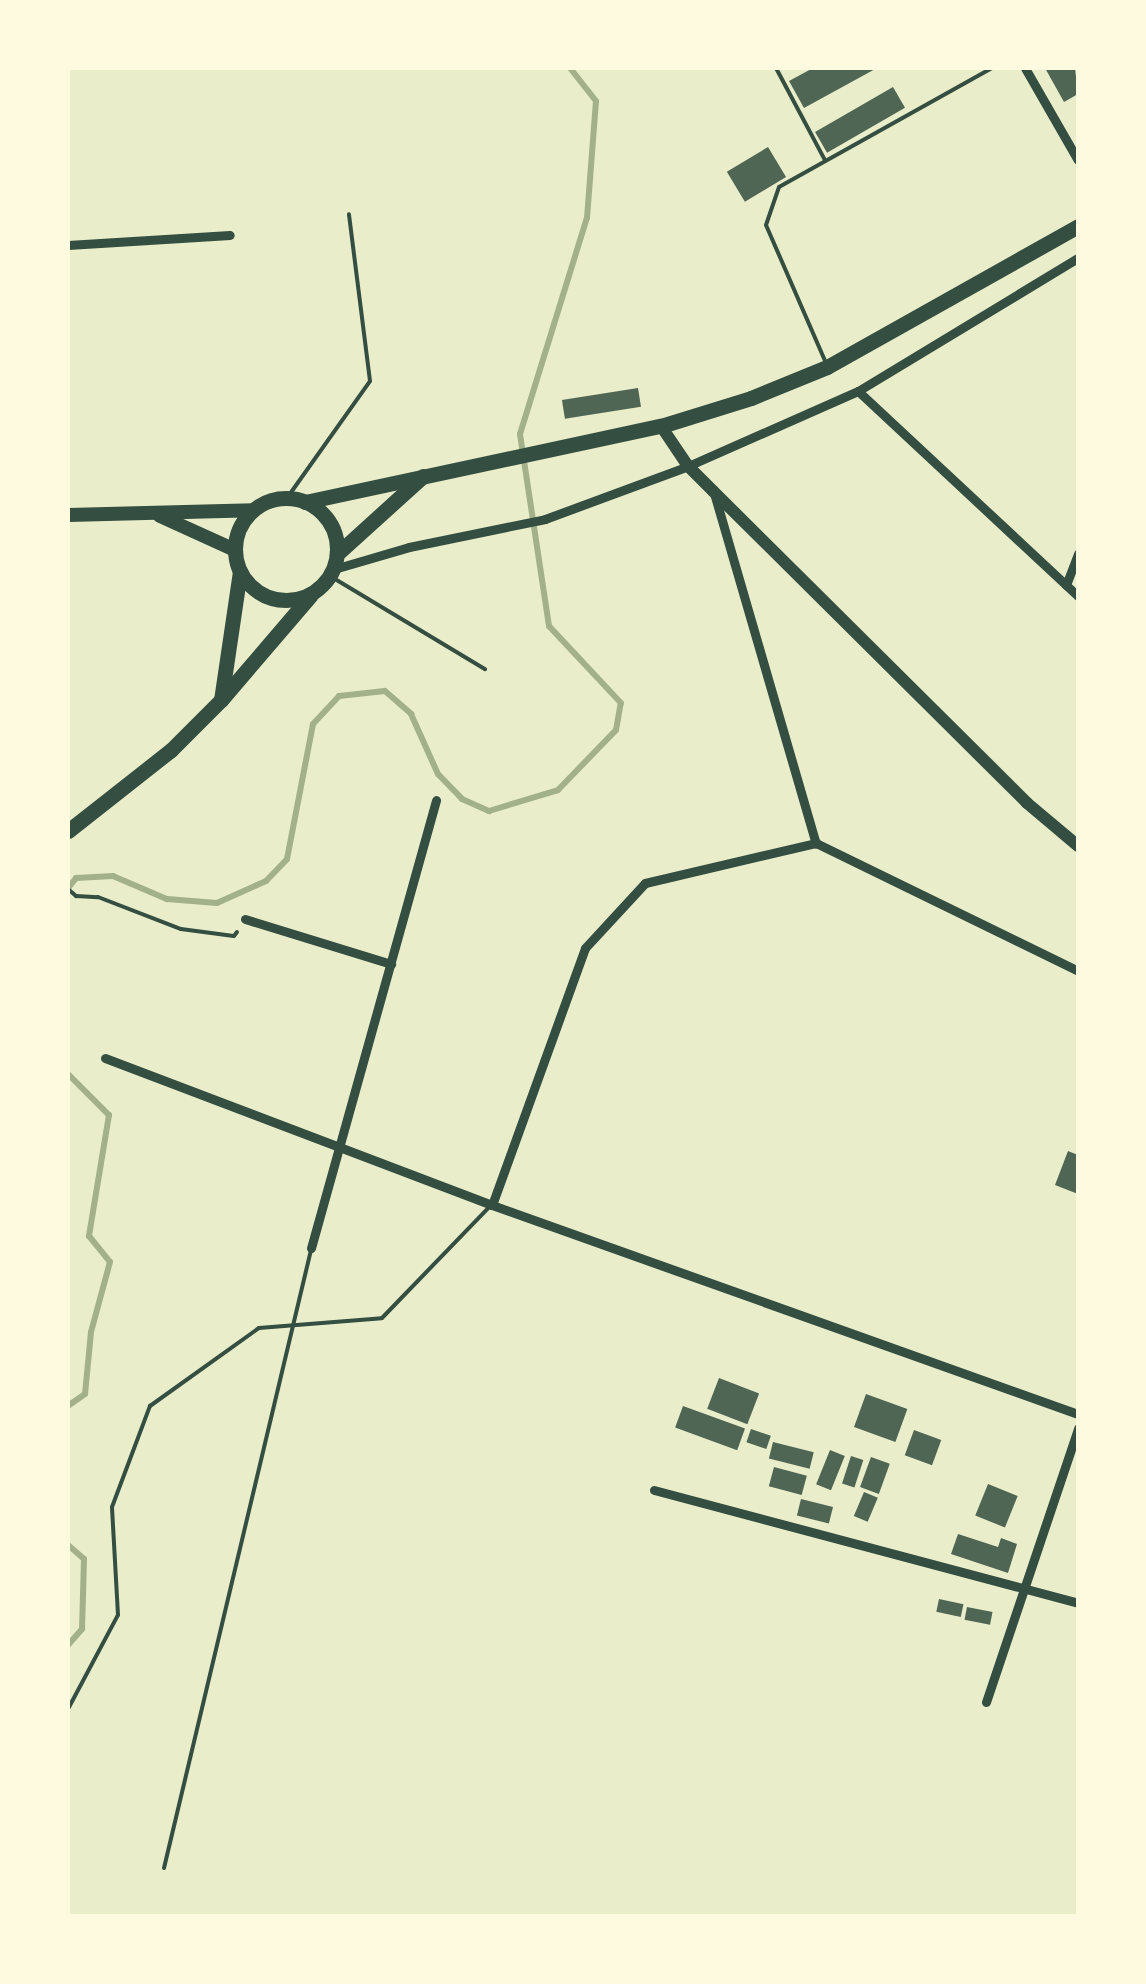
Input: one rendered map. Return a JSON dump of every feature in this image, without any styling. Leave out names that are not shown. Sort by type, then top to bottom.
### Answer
[{"type":"highway","points":[[220,700],[240,572],[236,535],[254,510],[287,498],[305,502],[547,452],[661,426],[752,398],[828,367],[1078,226]]},
{"type":"highway","points":[[68,831],[137,780],[220,700],[334,566],[424,475]]},
{"type":"highway","points":[[305,502],[330,522],[334,566]]},
{"type":"highway","points":[[240,572],[255,590],[276,600],[311,595]]},
{"type":"main road","points":[[661,426],[688,466],[1026,803],[1078,846]]},
{"type":"main road","points":[[68,514],[254,510]]},
{"type":"main road","points":[[155,513],[235,550]]},
{"type":"street","points":[[1025,68],[1078,160]]},
{"type":"street","points":[[68,245],[230,235]]},
{"type":"street","points":[[334,566],[545,520],[688,466],[858,391],[1078,258]]},
{"type":"street","points":[[858,391],[1078,596]]},
{"type":"street","points":[[713,491],[816,843]]},
{"type":"street","points":[[1066,585],[1078,553]]},
{"type":"street","points":[[312,1248],[436,800]]},
{"type":"street","points":[[492,1205],[585,948],[645,882],[816,843],[1078,971]]},
{"type":"street","points":[[245,919],[391,964]]},
{"type":"street","points":[[105,1058],[492,1205],[1078,1414]]},
{"type":"street","points":[[986,1702],[1078,1428]]},
{"type":"street","points":[[654,1490],[1078,1603]]},
{"type":"lane","points":[[776,68],[825,160]]},
{"type":"lane","points":[[828,367],[766,224],[779,187],[992,68]]},
{"type":"lane","points":[[287,498],[370,381],[349,214]]},
{"type":"lane","points":[[334,566],[485,669]]},
{"type":"lane","points":[[68,1709],[118,1615],[112,1507],[150,1406],[260,1328],[382,1318],[492,1205]]},
{"type":"lane","points":[[164,1868],[312,1248]]},
{"type":"path","points":[[68,889],[76,896],[98,897],[180,929],[234,936],[245,919]]},
{"type":"building","points":[[813,68],[877,68],[804,108],[789,81]]},
{"type":"building","points":[[1045,68],[1075,68],[1078,94],[1064,102]]},
{"type":"building","points":[[893,87],[905,108],[827,153],[815,132]]},
{"type":"building","points":[[768,147],[786,177],[745,202],[727,172]]},
{"type":"building","points":[[638,388],[641,407],[565,419],[562,400]]},
{"type":"building","points":[[1068,1151],[1078,1155],[1078,1194],[1055,1185]]},
{"type":"building","points":[[719,1378],[759,1393],[747,1424],[707,1409]]},
{"type":"building","points":[[866,1394],[907,1409],[895,1442],[854,1427]]},
{"type":"building","points":[[683,1406],[745,1429],[737,1450],[675,1428]]},
{"type":"building","points":[[751,1429],[771,1436],[766,1449],[746,1442]]},
{"type":"building","points":[[914,1430],[941,1440],[932,1465],[905,1455]]},
{"type":"building","points":[[773,1442],[814,1452],[810,1469],[769,1458]]},
{"type":"building","points":[[830,1450],[845,1456],[831,1490],[816,1484]]},
{"type":"building","points":[[851,1456],[863,1460],[854,1488],[842,1484]]},
{"type":"building","points":[[871,1457],[890,1464],[879,1494],[860,1487]]},
{"type":"building","points":[[774,1467],[807,1476],[802,1495],[769,1486]]},
{"type":"building","points":[[988,1484],[1018,1496],[1005,1528],[975,1516]]},
{"type":"building","points":[[864,1492],[878,1498],[868,1522],[854,1516]]},
{"type":"building","points":[[801,1499],[833,1507],[829,1523],[797,1515]]},
{"type":"building","points":[[958,1534],[998,1547],[1001,1538],[1017,1544],[1008,1573],[951,1554]]},
{"type":"building","points":[[939,1599],[963,1604],[961,1617],[936,1612]]},
{"type":"building","points":[[967,1607],[993,1612],[990,1625],[965,1620]]},
{"type":"waterway","points":[[68,888],[76,878],[113,876],[167,899],[217,903],[266,881],[287,859],[313,724],[339,696],[385,691],[411,714],[438,774],[462,799],[489,811],[558,790],[616,730],[621,703],[549,626],[520,434],[587,218],[596,101],[570,68]]},
{"type":"waterway","points":[[68,1074],[109,1115],[89,1236],[110,1262],[91,1332],[85,1394],[68,1406]]},
{"type":"waterway","points":[[68,1545],[84,1559],[82,1629],[68,1645]]}]
